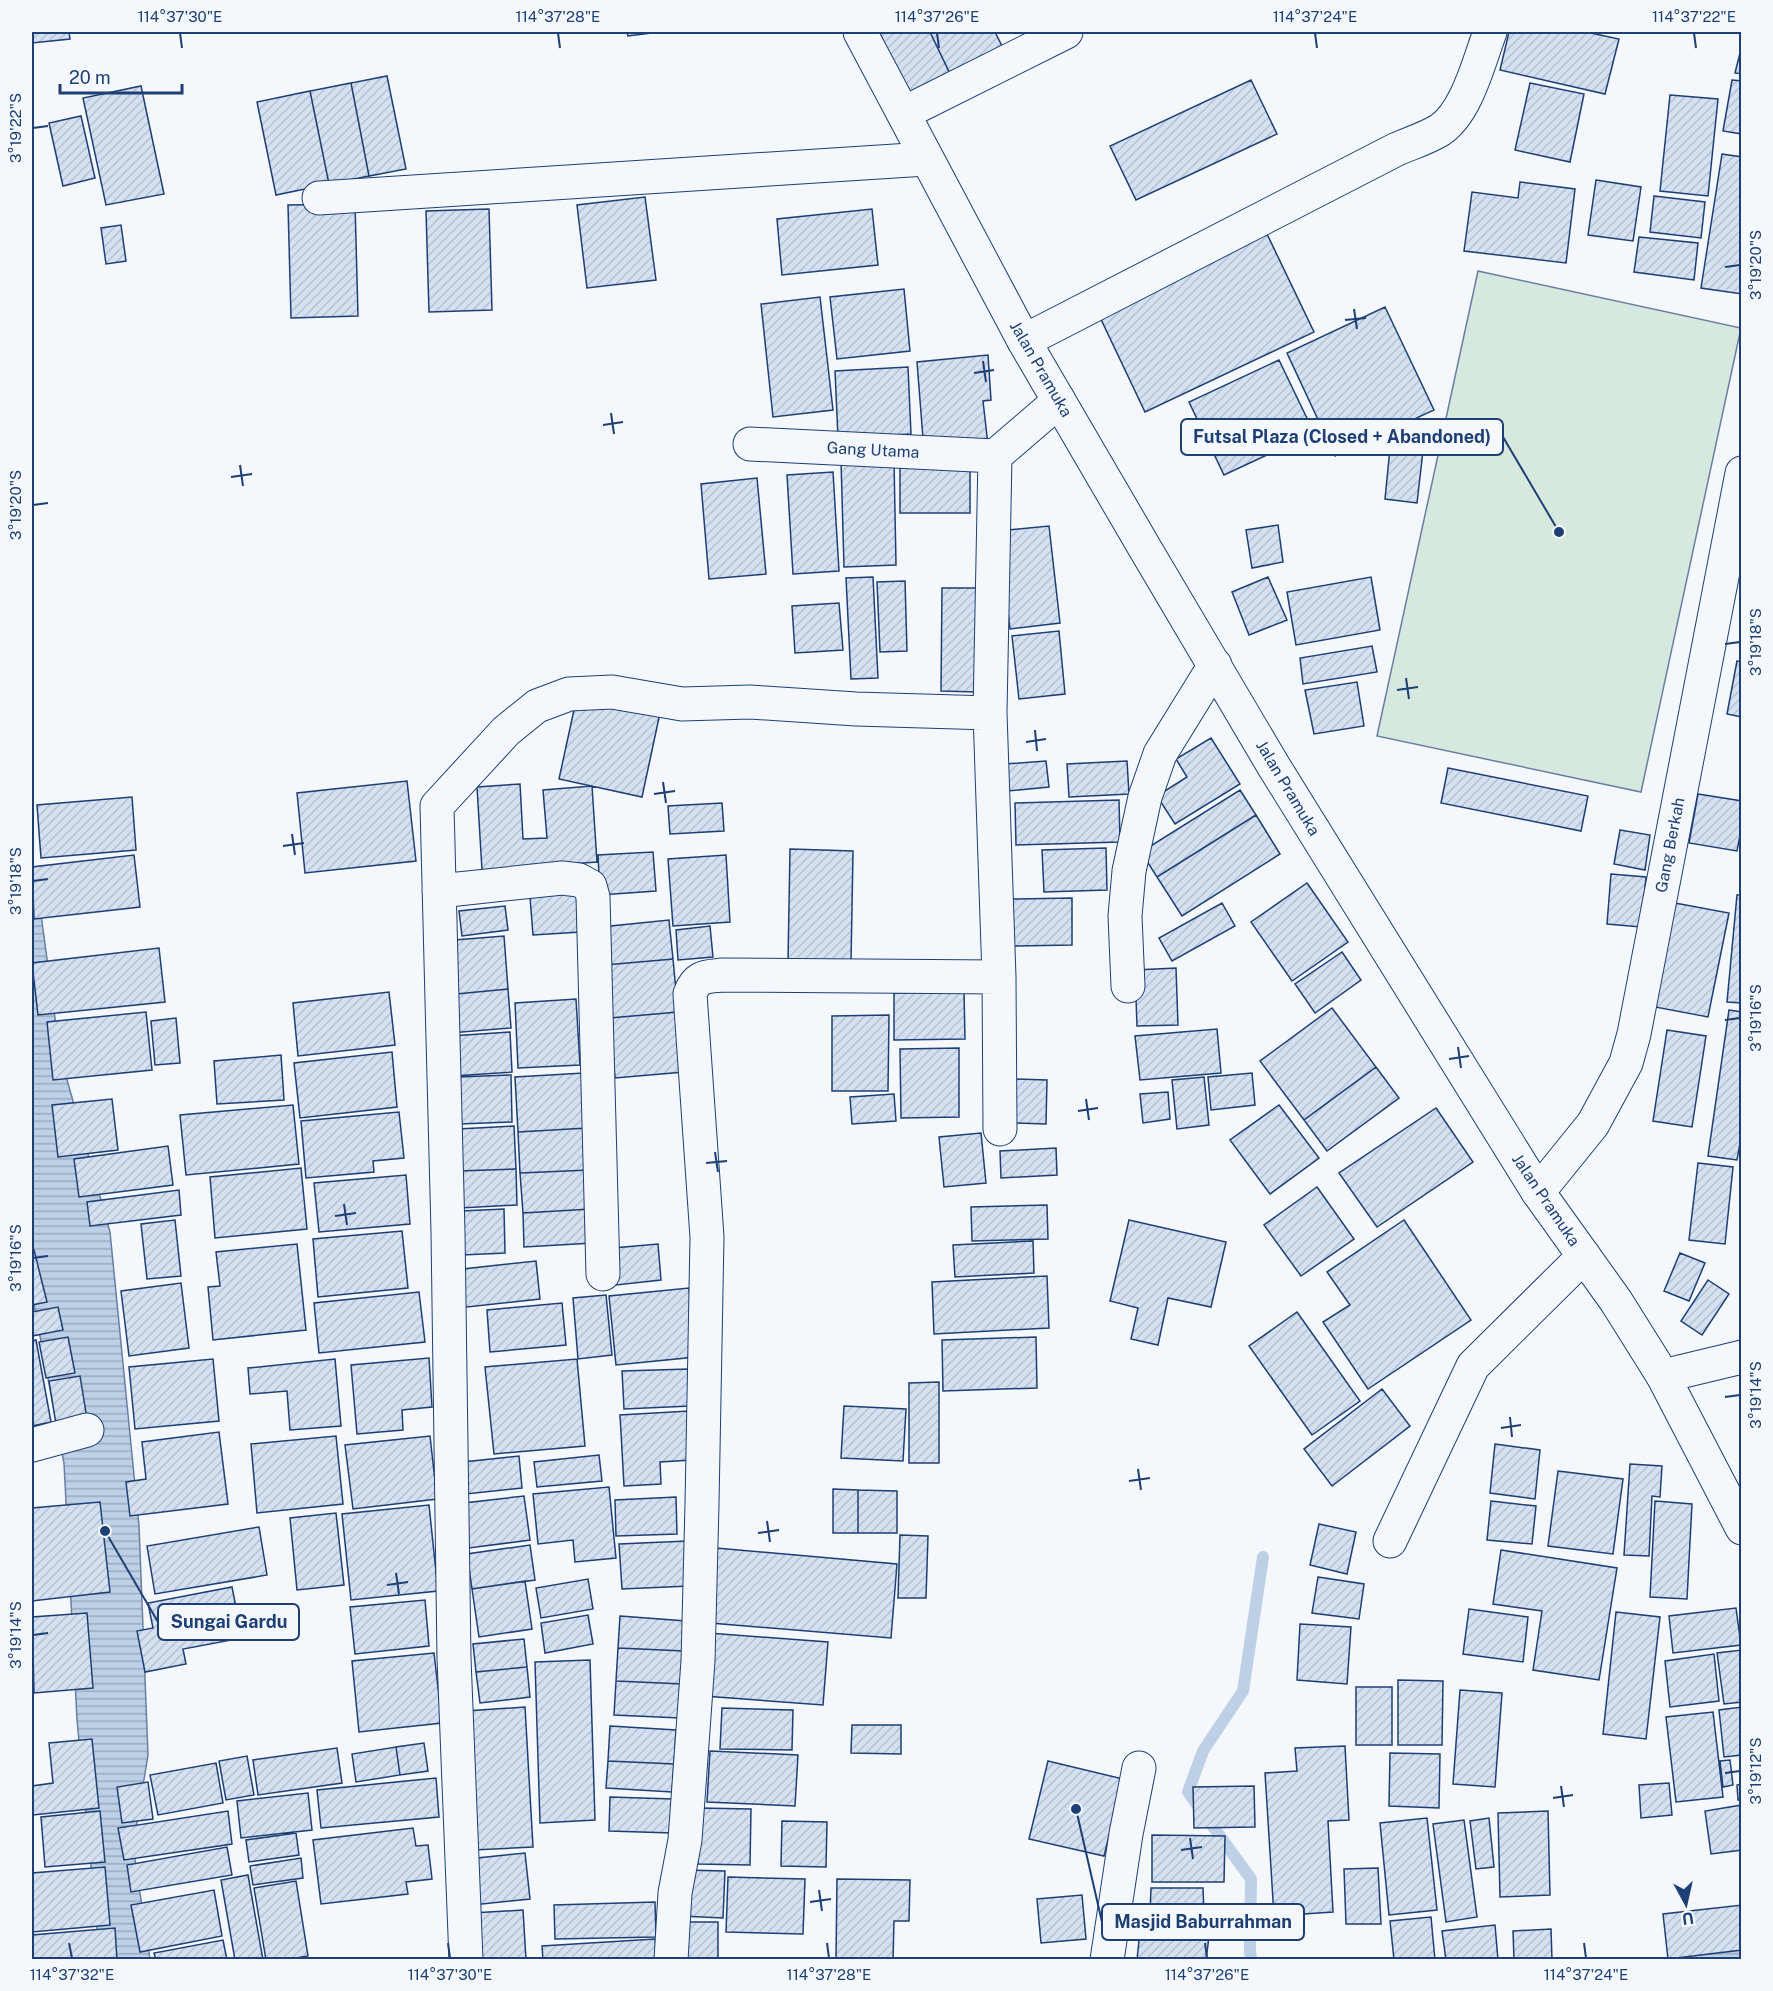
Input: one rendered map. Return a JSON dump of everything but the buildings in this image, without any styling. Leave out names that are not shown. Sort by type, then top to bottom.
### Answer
[{"type":"street","name":"Jalan Pramuka","points":[[860,32],[1024,341],[1273,765],[1538,1192],[1616,1301],[1663,1376],[1742,1528]]},
{"type":"street","points":[[903,114],[1066,32]]},
{"type":"street","points":[[1024,341],[1386,155],[1440,130],[1456,115],[1464,100],[1490,32]]},
{"type":"street","points":[[318,198],[926,159]]},
{"type":"street","points":[[1000,1129],[999,977],[990,713],[995,456],[1059,401]]},
{"type":"street","name":"Gang Utama","points":[[750,444],[995,456]]},
{"type":"street","name":"Gang Berkah","points":[[1538,1192],[1593,1124],[1626,1064],[1634,1034],[1742,473]]},
{"type":"street","points":[[1128,986],[1125,916],[1128,871],[1145,797],[1160,754],[1215,665]]},
{"type":"street","points":[[466,1959],[454,1658],[448,1232],[437,806],[506,731],[537,706],[570,694],[612,692],[682,704],[750,702],[856,709],[990,713]]},
{"type":"street","points":[[439,891],[562,878],[579,880],[590,886],[593,897],[603,1274]]},
{"type":"street","points":[[671,1959],[675,1893],[685,1840],[698,1661],[703,1492],[707,1237],[690,994],[694,983],[705,977],[723,975],[999,977]]},
{"type":"street","points":[[1390,1541],[1473,1366],[1584,1256]]},
{"type":"street","points":[[1663,1376],[1742,1357]]},
{"type":"street","points":[[32,1445],[87,1430]]},
{"type":"street","points":[[1107,1959],[1126,1834],[1139,1768]]},
{"type":"shaded area","points":[[1478,271],[1741,328],[1641,792],[1377,736]]},
{"type":"water","points":[[32,876],[37,885],[60,1055],[110,1232],[139,1526],[148,1755],[133,1847],[150,1959],[100,1959],[77,1720],[64,1463],[32,1294]]},
{"type":"water","points":[[1741,1945],[1741,1959],[1666,1959]]},
{"type":"waterway","points":[[1251,1960],[1251,1879],[1188,1792],[1203,1751],[1243,1691],[1263,1557]]},
{"type":"place","name":"Futsal Plaza (Closed + Abandoned)","points":[[1559,532]]},
{"type":"place","name":"Sungai Gardu","points":[[105,1531]]},
{"type":"place","name":"Masjid Baburrahman","points":[[1076,1809]]}]
